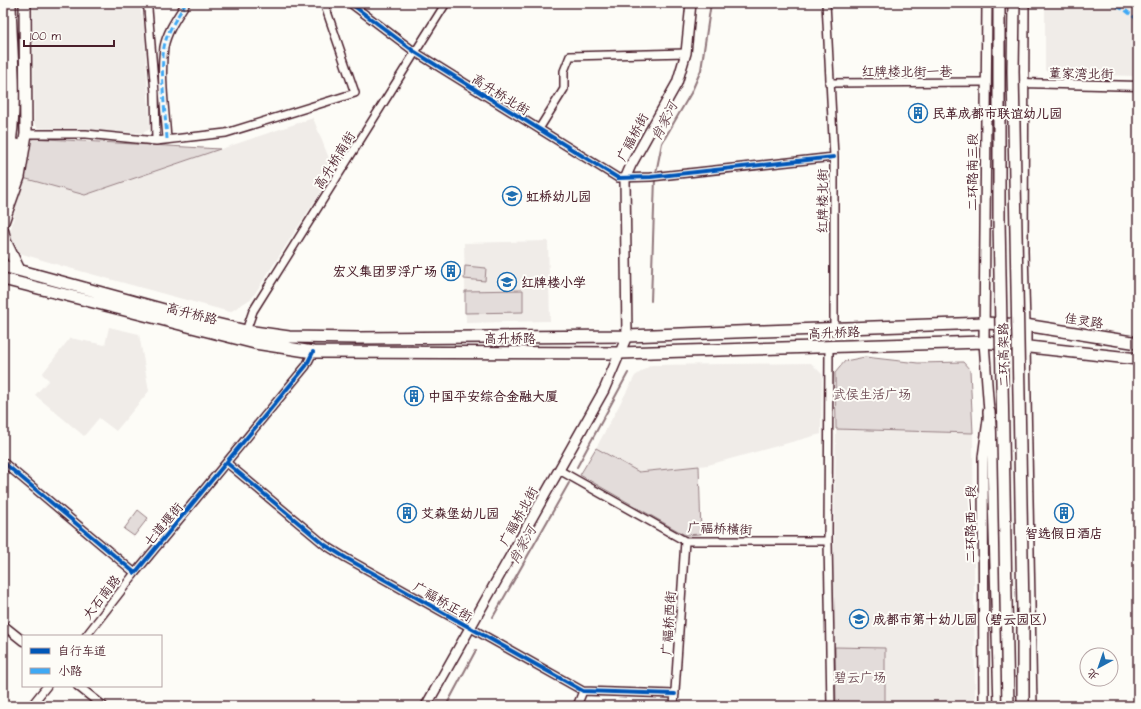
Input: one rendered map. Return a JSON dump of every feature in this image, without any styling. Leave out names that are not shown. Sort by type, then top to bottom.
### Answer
[{"type":"main road","points":[[3,175],[11,138],[14,107],[10,3]]},
{"type":"main road","points":[[3,203],[18,138],[19,3]]},
{"type":"main road","points":[[3,222],[19,176],[26,134],[25,3]]},
{"type":"main road","name":"广福桥街","points":[[626,336],[626,179],[631,165],[677,83],[686,53],[691,3]]},
{"type":"main road","name":"二环路南三段","points":[[984,342],[987,3]]},
{"type":"main road","name":"二环高架路","points":[[999,3],[999,227],[1008,706]]},
{"type":"main road","name":"二环高架路","points":[[1014,3],[1013,71],[1023,611],[1023,706]]},
{"type":"main road","points":[[1024,3],[1022,83],[1032,706]]},
{"type":"main road","points":[[3,51],[3,119]]},
{"type":"main road","points":[[3,232],[5,241],[19,270]]},
{"type":"main road","name":"高升桥路","points":[[3,266],[246,331],[289,337],[626,336],[985,323],[1025,326]]},
{"type":"main road","name":"高升桥路","points":[[3,279],[255,343],[313,352],[620,352],[984,342],[1026,346]]},
{"type":"main road","points":[[3,284],[18,282]]},
{"type":"main road","name":"佳灵路","points":[[1025,326],[1138,343]]},
{"type":"main road","name":"广福桥北街","points":[[426,706],[604,390],[626,336]]},
{"type":"main road","name":"二环路西一段","points":[[984,342],[989,412],[983,457],[984,706]]},
{"type":"main road","points":[[1026,346],[1138,359]]},
{"type":"main road","points":[[989,412],[993,462],[1000,706]]},
{"type":"street","points":[[145,3],[148,9],[155,93],[156,141]]},
{"type":"street","points":[[167,139],[164,46],[175,20],[186,3]]},
{"type":"street","points":[[26,134],[86,134],[156,141],[226,133],[355,93],[324,3]]},
{"type":"street","name":"高升桥北街","points":[[350,3],[416,52],[618,178],[626,179],[651,177],[834,157]]},
{"type":"street","name":"高升桥南街","points":[[246,331],[253,311],[446,3]]},
{"type":"street","name":"红牌楼北街","points":[[826,3],[834,157],[834,328]]},
{"type":"street","points":[[539,129],[564,89],[564,71],[570,56],[686,53]]},
{"type":"street","name":"红牌楼北街一巷","points":[[829,83],[986,82]]},
{"type":"street","name":"董家湾北街","points":[[1022,83],[1138,86]]},
{"type":"street","points":[[829,346],[828,541],[831,706]]},
{"type":"street","name":"七道堰街","points":[[135,573],[306,366],[313,352]]},
{"type":"street","points":[[3,462],[135,573]]},
{"type":"street","name":"广福桥正街","points":[[227,463],[325,545],[583,691],[675,694]]},
{"type":"street","name":"广福桥横街","points":[[558,470],[685,541],[828,541]]},
{"type":"street","name":"广福桥西街","points":[[674,706],[685,541]]},
{"type":"street","name":"大石南路","points":[[87,635],[135,573]]},
{"type":"street","points":[[3,625],[22,641]]},
{"type":"street","points":[[31,706],[45,687]]},
{"type":"street","points":[[79,687],[103,706]]},
{"type":"street","points":[[577,706],[583,691]]},
{"type":"shaded area","points":[[36,3],[139,3],[144,24],[150,129],[143,133],[38,128],[34,123],[33,8]]},
{"type":"shaded area","points":[[1045,3],[1138,3],[1138,76],[1050,74],[1045,70]]},
{"type":"shaded area","points":[[313,118],[334,171],[252,298],[230,312],[16,252],[9,237],[23,178],[85,195]]},
{"type":"shaded area","name":"红牌楼小学","points":[[548,241],[550,321],[466,323],[464,243]]},
{"type":"shaded area","points":[[109,327],[139,334],[149,391],[116,431],[99,418],[84,436],[35,395],[49,380],[42,374],[70,338],[105,345]]},
{"type":"shaded area","points":[[811,363],[822,374],[821,434],[708,465],[639,472],[596,448],[635,376],[651,365]]},
{"type":"shaded area","points":[[836,429],[973,433],[975,706],[885,706],[885,649],[835,647],[833,590]]},
{"type":"green space","points":[[30,138],[220,149],[85,195],[23,178]]},
{"type":"green space","points":[[465,266],[486,268],[485,281],[464,279]]},
{"type":"green space","points":[[523,290],[523,312],[465,313],[465,291]]},
{"type":"green space","name":"武侯生活广场","points":[[865,357],[918,363],[963,362],[970,370],[973,433],[836,429],[835,373],[845,361]]},
{"type":"green space","points":[[596,448],[639,472],[699,466],[701,534],[685,535],[580,475]]},
{"type":"green space","points":[[138,510],[148,518],[134,536],[124,529]]},
{"type":"green space","name":"碧云广场","points":[[835,647],[885,648],[885,706],[836,706]]},
{"type":"waterway","name":"肖家河","points":[[651,301],[655,178],[662,143],[691,93],[701,70],[711,3]]},
{"type":"waterway","name":"肖家河","points":[[577,467],[628,373]]},
{"type":"waterway","name":"肖家河","points":[[493,617],[569,483]]},
{"type":"waterway","name":"肖家河","points":[[446,706],[476,650]]},
{"type":"marked path","points":[[167,139],[163,81],[164,47],[170,29],[186,3]]},
{"type":"marked path","points":[[1109,3],[1125,10],[1138,20]]},
{"type":"cycle path","points":[[350,3],[415,52],[618,178],[651,177],[834,157]]},
{"type":"cycle path","points":[[3,462],[135,573],[306,366],[313,352]]},
{"type":"cycle path","points":[[227,463],[325,545],[583,691],[675,694]]},
{"type":"place","name":"民革成都市联谊幼儿园","points":[[918,113]]},
{"type":"place","name":"虹桥幼儿园","points":[[512,196]]},
{"type":"place","name":"宏义集团罗浮广场","points":[[451,271]]},
{"type":"place","name":"红牌楼小学","points":[[507,282]]},
{"type":"place","name":"中国平安综合金融大厦","points":[[414,396]]},
{"type":"place","name":"艾森堡幼儿园","points":[[407,513]]},
{"type":"place","name":"智选假日酒店","points":[[1064,513]]},
{"type":"place","name":"成都市第十幼儿园（碧云园区）","points":[[859,619]]}]
